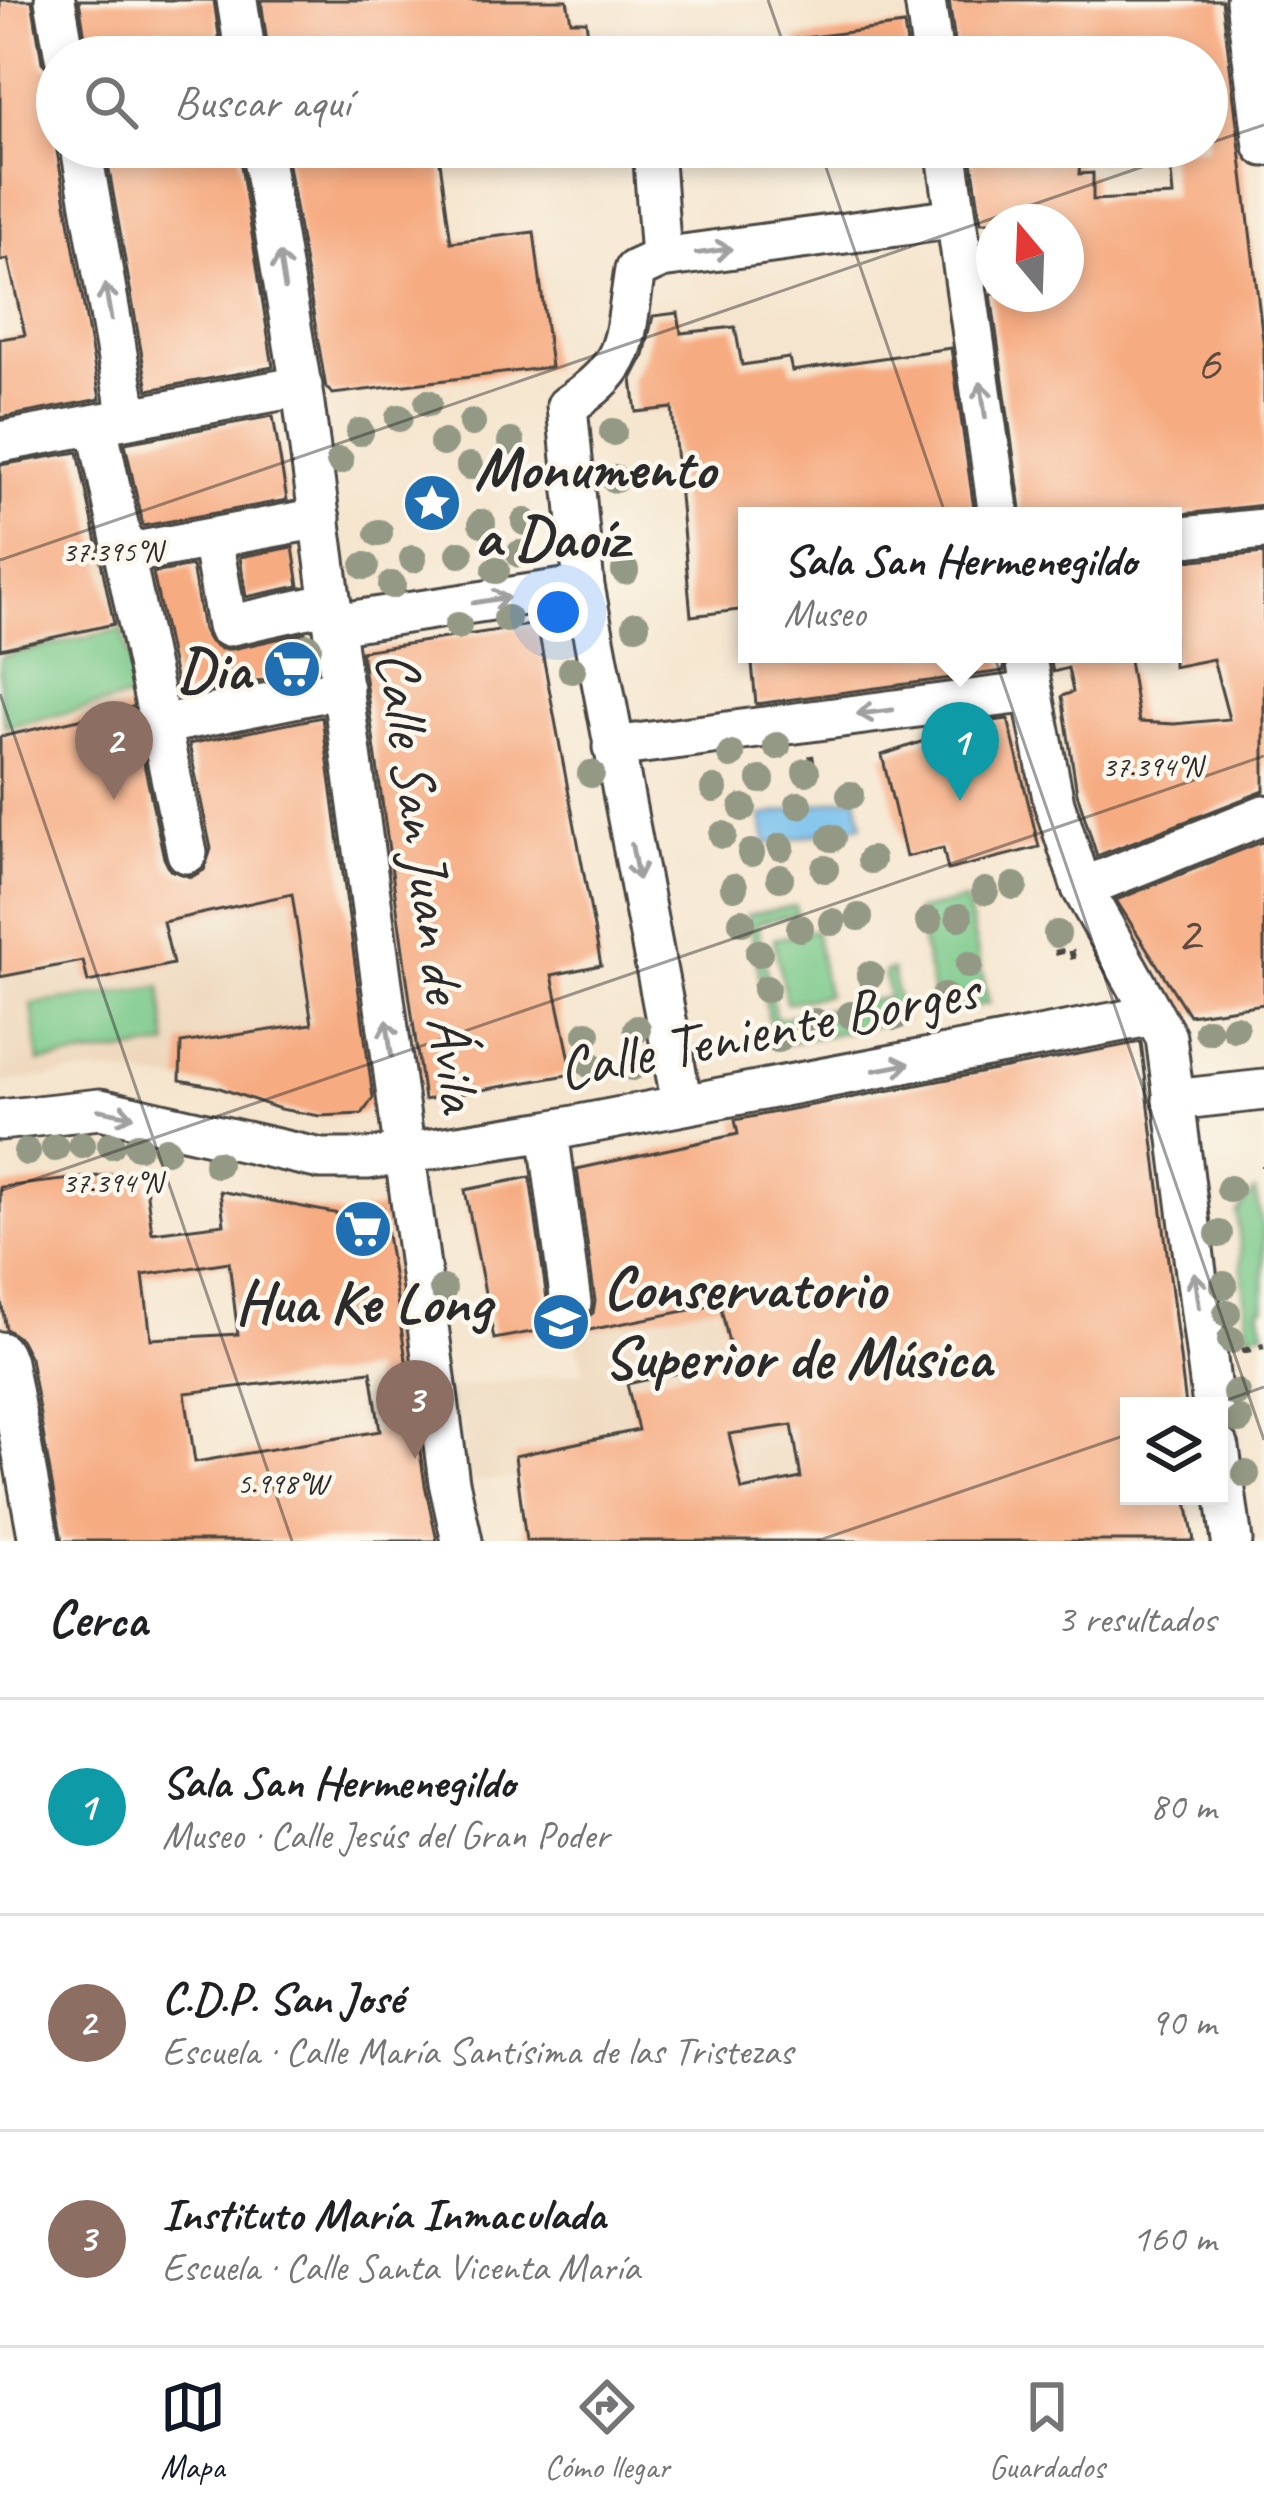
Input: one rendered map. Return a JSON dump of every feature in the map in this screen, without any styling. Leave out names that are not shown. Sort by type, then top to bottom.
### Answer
[{"type":"street","points":[[55,0],[61,36]]},
{"type":"street","points":[[237,0],[243,36]]},
{"type":"street","points":[[925,0],[930,36]]},
{"type":"street","points":[[1246,0],[1264,146]]},
{"type":"street","points":[[83,168],[125,554],[187,853]]},
{"type":"street","name":"Calle San Juan de Ávila","points":[[266,168],[302,386],[448,1482],[461,1541]]},
{"type":"street","points":[[655,168],[662,259]]},
{"type":"street","points":[[949,168],[998,507]]},
{"type":"street","points":[[682,1104],[584,586],[567,406],[604,381],[622,346],[635,270],[662,259],[956,218]]},
{"type":"street","points":[[0,442],[302,386]]},
{"type":"street","points":[[125,554],[320,518]]},
{"type":"street","points":[[1182,537],[1264,529]]},
{"type":"street","points":[[212,538],[227,626],[584,586]]},
{"type":"street","points":[[613,747],[1029,673],[1054,803],[1082,888],[1160,1026],[1212,1397]]},
{"type":"street","points":[[160,724],[343,688]]},
{"type":"street","points":[[1082,888],[1264,815]]},
{"type":"street","name":"Calle Teniente Borges","points":[[0,1120],[100,1109],[321,1159],[404,1154],[1160,1026]]},
{"type":"street","points":[[1173,1100],[1264,1090]]},
{"type":"street","points":[[548,1132],[571,1303]]},
{"type":"street","points":[[1,1357],[39,1541]]},
{"type":"street","points":[[1227,1505],[1232,1541]]},
{"type":"path","points":[[1054,952],[1071,949],[1075,966]]},
{"type":"shaded area","points":[[109,541],[182,872],[334,838],[373,1098],[362,1114],[320,1116],[280,1109],[217,1087],[118,1073],[0,1083],[0,977],[83,961],[172,964],[0,751],[0,552]]},
{"type":"shaded area","points":[[775,1293],[902,1470],[786,1481],[510,1541],[509,1537],[525,1534],[518,1478],[467,1482],[454,1388],[584,1372],[574,1332]]},
{"type":"green space","points":[[122,629],[138,696],[6,727],[0,657]]},
{"type":"green space","points":[[966,900],[989,1003],[937,1014],[916,911]]},
{"type":"green space","points":[[795,906],[797,914],[757,923],[776,1019],[889,997],[884,972],[892,970],[902,1020],[774,1046],[747,915]]},
{"type":"green space","points":[[815,930],[827,995],[786,1003],[774,939]]},
{"type":"green space","points":[[161,987],[168,1046],[39,1062],[32,1004]]},
{"type":"green space","points":[[1255,1191],[1264,1234],[1264,1307],[1259,1309],[1264,1331],[1248,1334],[1237,1213]]},
{"type":"water","points":[[857,796],[862,825],[767,844],[761,816]]},
{"type":"building","points":[[0,0],[32,0],[38,36],[36,168],[60,168],[100,399],[0,418],[0,339],[25,335],[8,259],[0,261]]},
{"type":"building","points":[[79,0],[214,0],[219,36],[85,36]]},
{"type":"building","points":[[261,0],[567,0],[571,21],[586,21],[588,36],[266,36]]},
{"type":"building","points":[[949,0],[1222,0],[1226,36],[954,36]]},
{"type":"building","points":[[904,25],[906,36],[819,36]]},
{"type":"building","points":[[1228,50],[1264,348],[1264,505],[1182,514],[1182,507],[1021,507],[994,312],[1084,312],[1084,204],[978,204],[973,168],[1079,168],[1079,174],[1093,173],[1093,200],[1173,196],[1171,168],[1228,168]]},
{"type":"building","points":[[109,168],[241,168],[273,367],[148,390]]},
{"type":"building","points":[[289,168],[441,168],[451,242],[534,232],[551,367],[333,394],[326,388]]},
{"type":"building","points":[[678,313],[681,333],[735,327],[742,365],[789,358],[792,371],[951,348],[974,507],[738,507],[738,610],[691,616],[672,408],[636,412],[632,379],[644,356],[653,316]]},
{"type":"building","points":[[273,416],[287,500],[143,526],[125,443]]},
{"type":"building","points":[[78,452],[114,624],[0,649],[0,465]]},
{"type":"building","points":[[293,547],[299,586],[246,597],[240,557]]},
{"type":"building","points":[[1264,553],[1264,791],[1097,856],[1077,793],[1062,696],[1073,692],[1068,668],[1053,672],[1051,663],[1129,663],[1139,722],[1229,719],[1213,659],[1173,667],[1173,663],[1182,663],[1182,561]]},
{"type":"building","points":[[192,566],[203,630],[210,642],[232,649],[305,633],[315,669],[179,697],[153,573]]},
{"type":"building","points":[[537,624],[601,965],[552,975],[573,1074],[424,1100],[361,651]]},
{"type":"building","points":[[752,663],[1003,663],[1004,671],[756,704]]},
{"type":"building","points":[[132,707],[164,858],[170,870],[191,877],[204,870],[211,849],[189,744],[322,717],[373,1098],[362,1114],[320,1116],[280,1109],[180,1080],[181,1043],[312,1024],[292,894],[163,922],[173,964],[88,982],[83,961],[0,977],[0,737]]},
{"type":"building","points":[[1008,719],[1039,847],[948,870],[943,848],[906,857],[882,755],[977,723]]},
{"type":"building","points":[[1264,841],[1264,1004],[1189,1015],[1116,900]]},
{"type":"building","points":[[1141,1042],[1185,1397],[1120,1397],[1120,1505],[1188,1505],[1194,1541],[526,1541],[515,1456],[638,1430],[627,1384],[733,1361],[720,1304],[554,1337],[553,1328],[494,1339],[465,1190],[530,1177],[548,1307],[561,1325],[575,1326],[593,1313],[595,1301],[577,1169],[738,1134],[735,1120]],"holes":[[[792,1425],[801,1478],[742,1490],[729,1434]]]},
{"type":"building","points":[[144,1171],[152,1233],[224,1224],[220,1191],[344,1215],[383,1208],[437,1541],[62,1541],[30,1358],[20,1339],[6,1329],[0,1295],[0,1187]],"holes":[[[229,1262],[238,1334],[151,1339],[143,1275]],[[371,1371],[380,1431],[195,1462],[185,1393]]]},
{"type":"place","name":"Monumento a Daoíz","points":[[432,503]]},
{"type":"place","name":"Dia","points":[[292,669]]},
{"type":"place","name":"C.D.P. San José","points":[[114,800]]},
{"type":"place","name":"Sala San Hermenegildo","points":[[960,801]]},
{"type":"place","name":"Hua Ke Long","points":[[363,1229]]},
{"type":"place","name":"Conservatorio Superior de Música","points":[[561,1322]]},
{"type":"place","name":"Instituto María Inmaculada","points":[[415,1459]]}]
